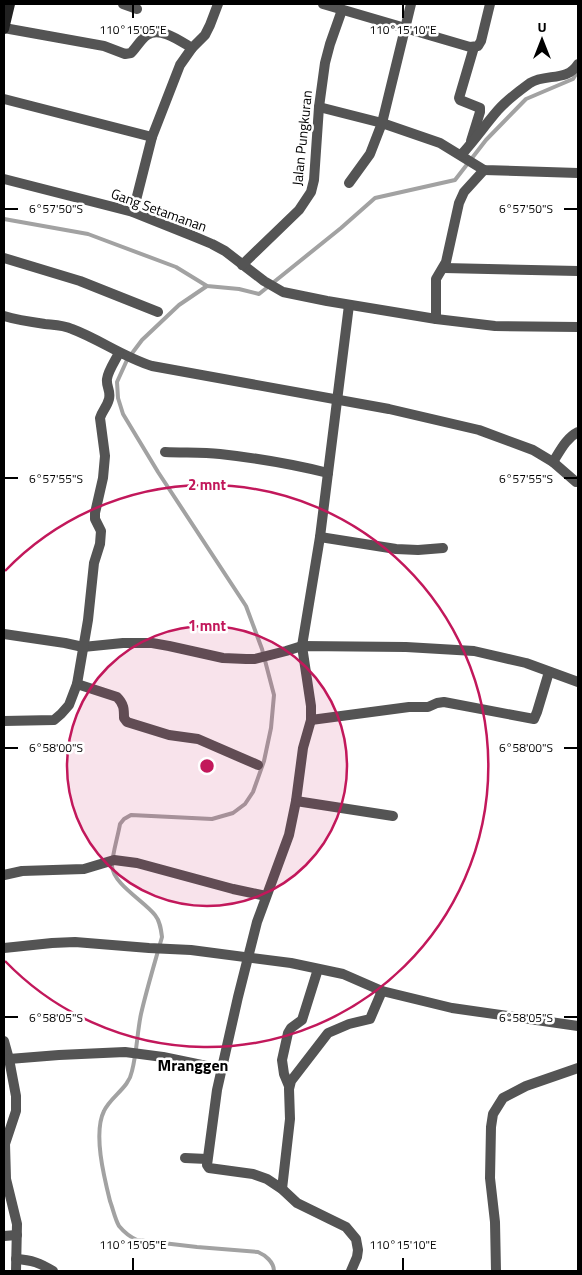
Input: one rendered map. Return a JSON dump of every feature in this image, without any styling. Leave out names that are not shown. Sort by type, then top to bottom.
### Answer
[{"type":"main road","points":[[4,29],[10,4]]},
{"type":"street","points":[[123,4],[137,9]]},
{"type":"street","points":[[133,212],[152,136],[180,65],[192,48],[205,35],[218,4]]},
{"type":"street","points":[[323,4],[470,47],[478,46],[481,41],[490,4]]},
{"type":"street","points":[[349,183],[370,154],[382,123],[411,4]]},
{"type":"street","name":"Jalan Pungkuran","points":[[242,265],[299,210],[311,192],[314,180],[319,107],[325,63],[342,10]]},
{"type":"street","points":[[4,29],[104,46],[125,54],[131,54],[146,35],[154,32],[169,35],[192,48]]},
{"type":"street","points":[[468,147],[480,108],[460,100],[460,98],[474,47]]},
{"type":"street","points":[[462,156],[509,99],[536,80],[562,76],[577,69]]},
{"type":"street","points":[[4,99],[152,136]]},
{"type":"street","points":[[319,107],[382,123],[440,143],[482,169],[578,173]]},
{"type":"street","points":[[436,319],[436,279],[446,262],[459,203],[464,192],[482,169]]},
{"type":"street","name":"Gang Setamanan","points":[[4,179],[133,212],[212,244],[225,251],[264,281],[283,292],[436,319],[495,326],[578,326]]},
{"type":"street","points":[[4,258],[80,281],[158,312]]},
{"type":"street","points":[[444,268],[578,271]]},
{"type":"street","points":[[349,305],[320,537],[302,646],[311,720],[302,748],[296,801],[289,835],[257,922],[221,1069],[206,1165],[209,1168],[253,1174],[267,1179],[282,1189],[297,1203],[340,1223],[350,1230],[356,1239],[358,1250],[351,1271]]},
{"type":"street","points":[[4,316],[25,322],[59,325],[70,328],[105,344],[120,354],[162,368],[389,410],[479,430],[533,450],[553,462],[576,482]]},
{"type":"street","points":[[4,721],[54,720],[69,705],[77,684],[88,620],[94,563],[101,535],[95,519],[106,456],[100,418],[107,406],[110,392],[107,382],[108,376],[120,354]]},
{"type":"street","points":[[553,462],[567,440],[578,432]]},
{"type":"street","points":[[165,452],[218,454],[255,458],[328,473]]},
{"type":"street","points":[[320,537],[396,549],[443,548]]},
{"type":"street","points":[[4,634],[83,647],[123,643],[152,643],[223,658],[255,660],[302,646],[406,647],[474,651],[526,663],[578,682]]},
{"type":"street","points":[[311,720],[428,707],[444,702],[534,719],[550,672]]},
{"type":"street","points":[[77,684],[117,697],[124,707],[124,718],[127,722],[168,735],[198,738],[258,765]]},
{"type":"street","points":[[296,801],[392,816]]},
{"type":"street","points":[[4,875],[22,871],[84,869],[114,860],[136,863],[266,896]]},
{"type":"street","points":[[4,948],[75,942],[191,950],[291,964],[343,974],[382,991],[452,1008],[578,1026]]},
{"type":"street","points":[[282,1189],[290,1119],[289,1086],[284,1074],[282,1060],[288,1033],[291,1028],[302,1020],[318,969]]},
{"type":"street","points":[[289,1086],[328,1033],[349,1024],[370,1019],[382,991]]},
{"type":"street","points":[[4,1041],[16,1096],[16,1111],[5,1144],[6,1178],[15,1215],[17,1235],[16,1271]]},
{"type":"street","points":[[9,1059],[125,1052],[221,1069]]},
{"type":"street","points":[[496,1271],[495,1222],[490,1178],[493,1114],[503,1098],[510,1094],[526,1086],[578,1068]]},
{"type":"street","points":[[185,1158],[206,1159]]},
{"type":"street","points":[[4,1236],[17,1235]]},
{"type":"street","points":[[16,1259],[37,1262],[54,1271]]},
{"type":"waterway","points":[[4,219],[88,234],[176,267],[207,286],[239,289],[259,294],[375,198],[455,180],[486,140],[526,99],[573,79],[578,71]]},
{"type":"waterway","points":[[207,286],[179,305],[142,340],[127,360],[117,382],[118,398],[123,414],[158,472],[246,606],[262,649],[274,695],[271,728],[264,761],[253,792],[245,804],[233,813],[212,819],[131,815],[120,824],[112,862],[114,873],[123,886],[155,915],[161,928],[162,937],[141,1014],[130,1077],[104,1111],[99,1131],[99,1143],[105,1180],[114,1214],[119,1226],[130,1236],[137,1240],[258,1252],[269,1259],[274,1271]]},
{"type":"district","name":"Mranggen","points":[[193,1065]]}]
